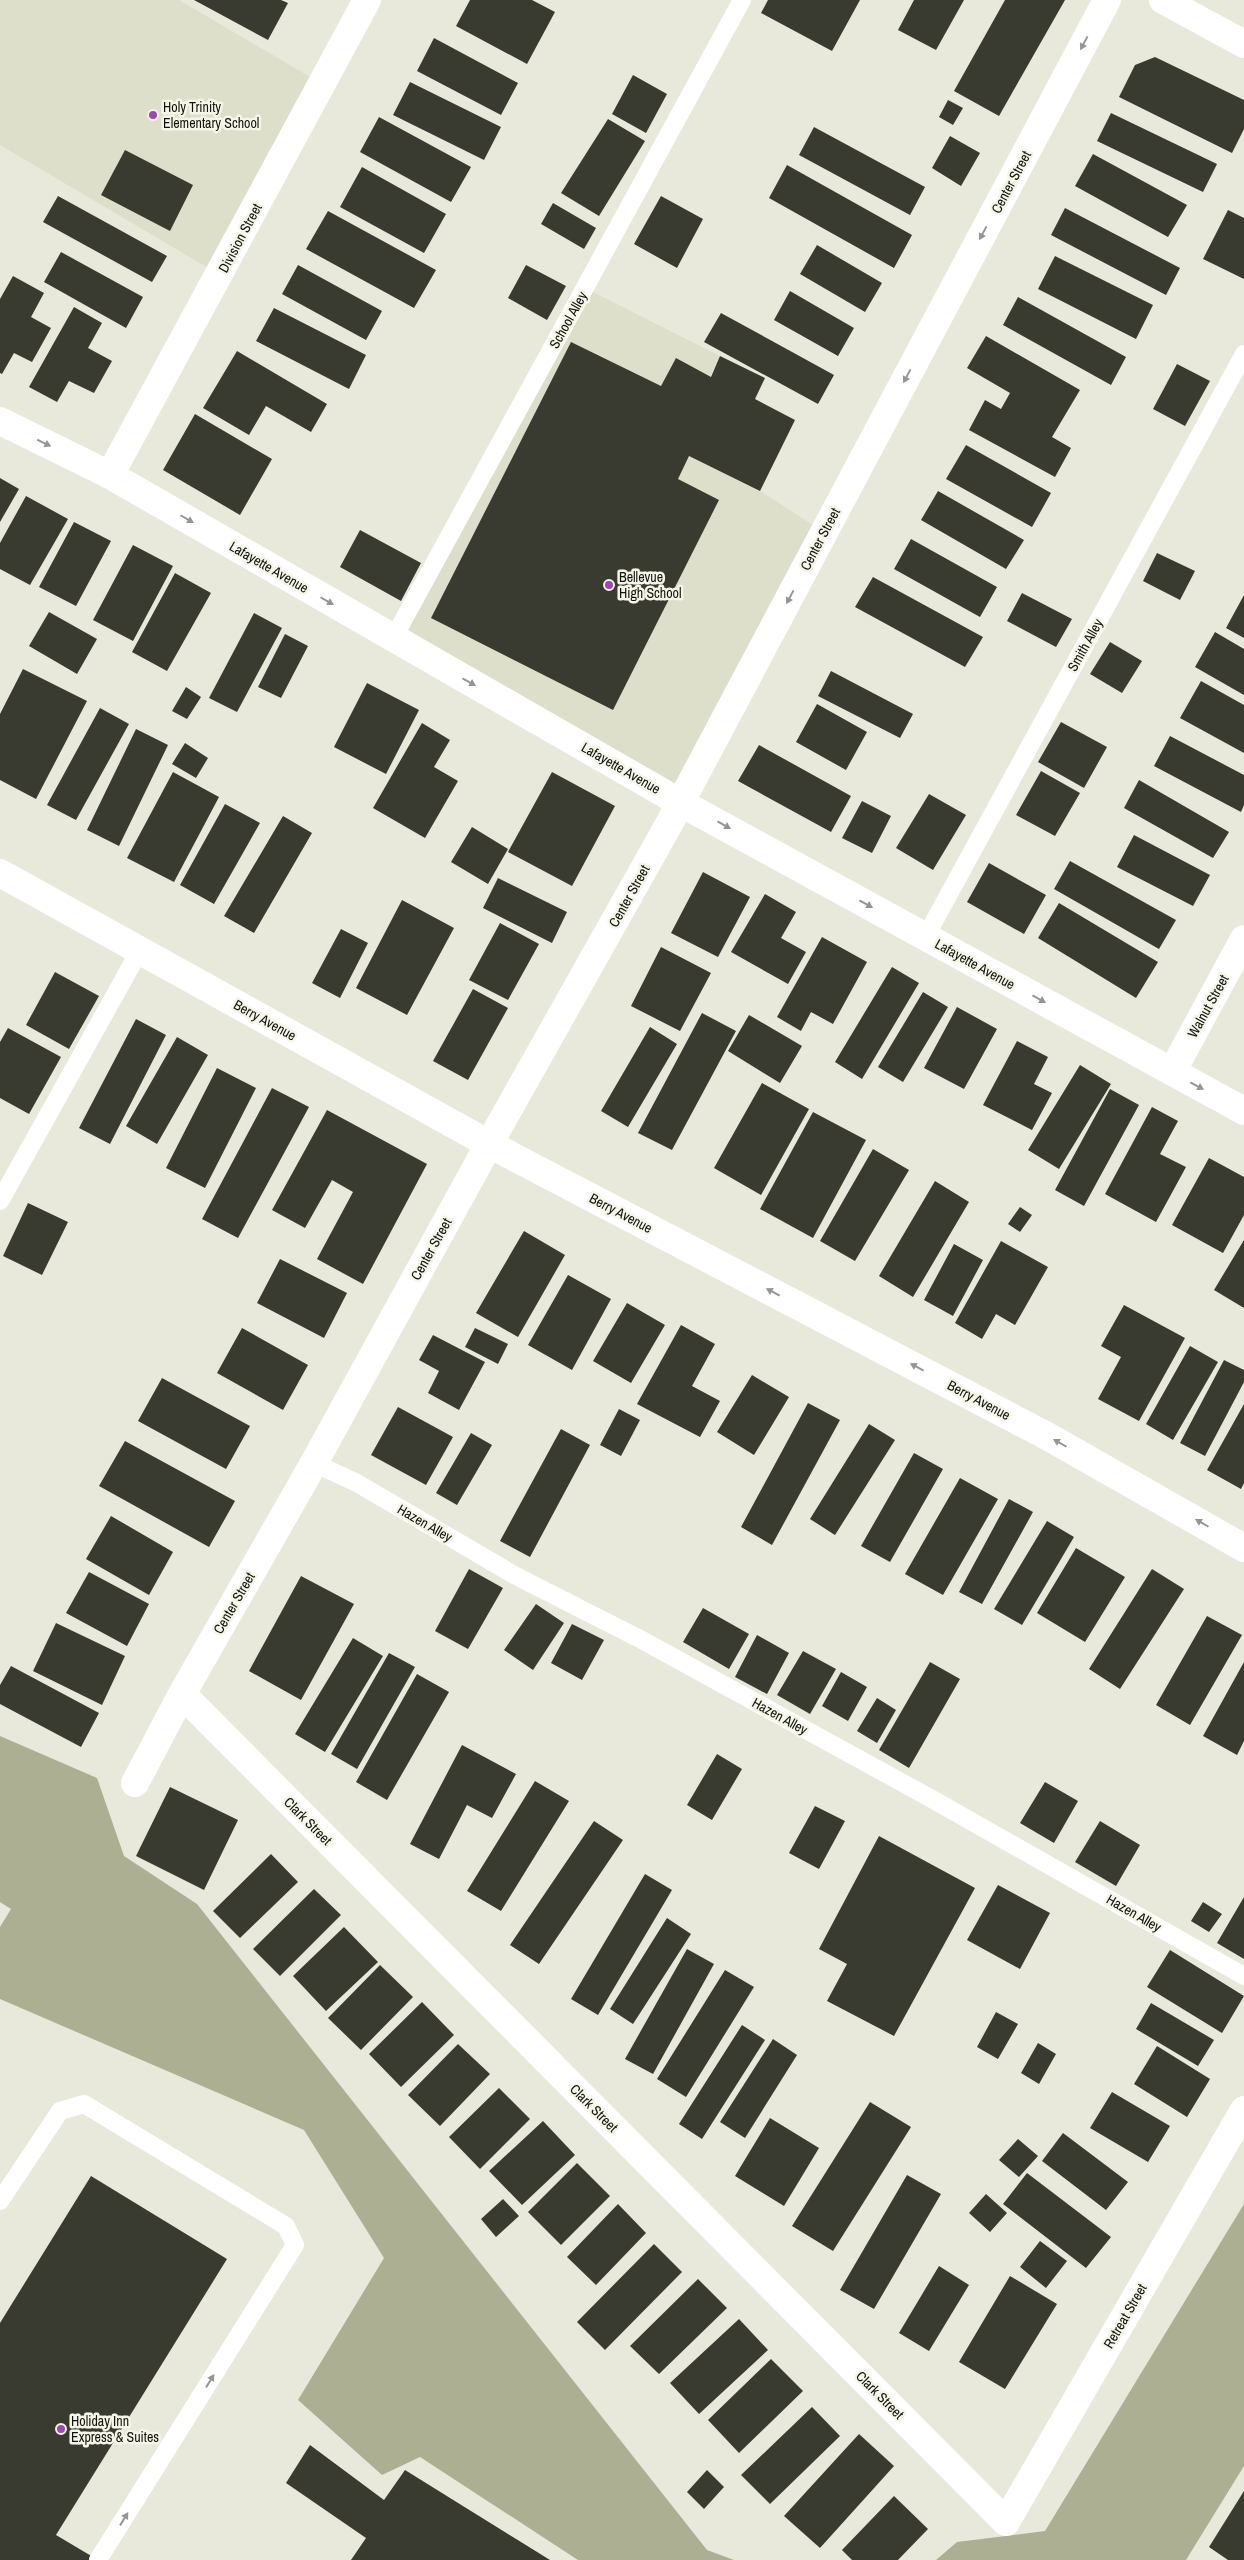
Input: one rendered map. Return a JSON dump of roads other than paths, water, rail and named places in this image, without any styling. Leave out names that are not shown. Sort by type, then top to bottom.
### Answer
[{"type":"street","name":"Division Street","points":[[110,475],[367,0]]},
{"type":"street","name":"Center Street","points":[[135,1783],[182,1694],[314,1463],[489,1144],[681,803],[1107,0]]},
{"type":"street","points":[[1163,0],[1244,44]]},
{"type":"street","name":"Lafayette Avenue","points":[[0,421],[110,475],[681,803],[1244,1111]]},
{"type":"street","name":"Berry Avenue","points":[[0,872],[489,1144],[1047,1436],[1244,1548]]},
{"type":"street","name":"Walnut Street","points":[[1172,1072],[1244,939]]},
{"type":"street","name":"Clark Street","points":[[182,1694],[1006,2522]]},
{"type":"street","name":"Retreat Street","points":[[1006,2522],[1244,2110]]},
{"type":"lane","name":"School Alley","points":[[393,639],[742,0]]},
{"type":"lane","name":"Smith Alley","points":[[926,936],[1244,354]]},
{"type":"lane","points":[[0,1201],[140,950]]},
{"type":"lane","name":"Hazen Alley","points":[[314,1463],[356,1483],[516,1576],[642,1640],[932,1798],[1244,1976]]},
{"type":"lane","points":[[0,2201],[60,2111],[84,2104],[286,2226],[295,2245],[98,2560]]},
{"type":"place","name":"Holy Trinity Elementary School","points":[[153,115]]},
{"type":"place","name":"Bellevue High School","points":[[609,585]]},
{"type":"place","name":"Holiday Inn Express & Suites","points":[[61,2429]]}]
